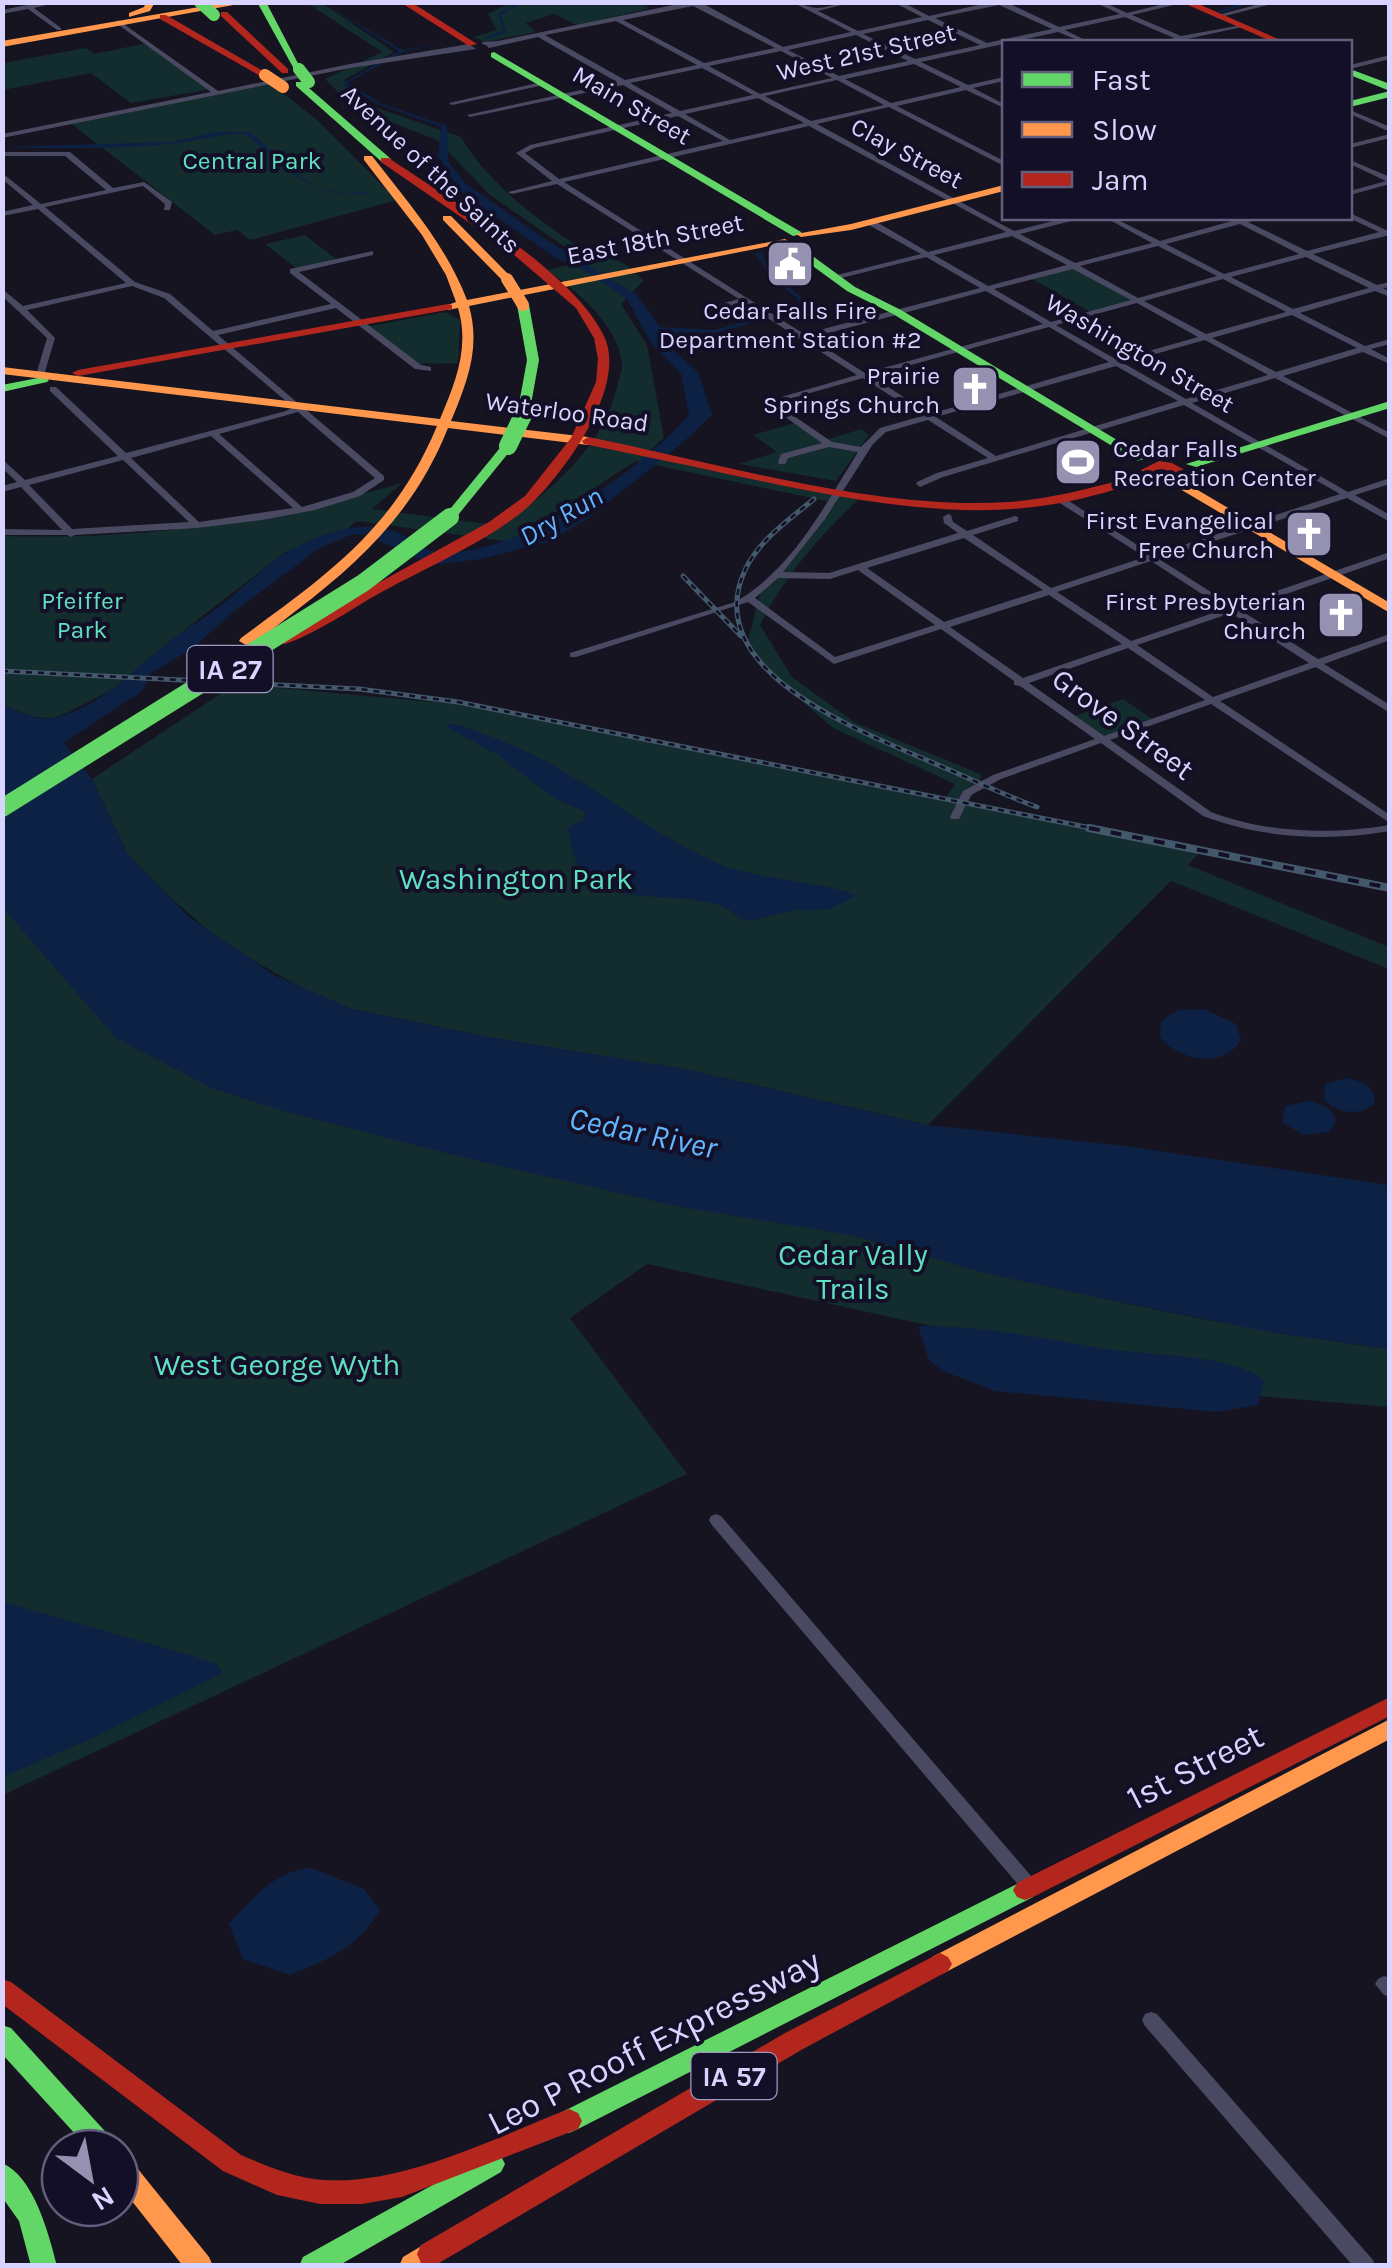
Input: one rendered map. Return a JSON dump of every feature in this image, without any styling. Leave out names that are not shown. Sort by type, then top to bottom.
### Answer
[{"type":"main road","points":[[2,42],[150,12],[248,2],[273,24]]},
{"type":"main road","points":[[261,2],[273,24],[288,78]]},
{"type":"main road","name":"Main Street","points":[[404,2],[742,201],[841,277],[1390,609]]},
{"type":"main road","points":[[1184,2],[1275,40]]},
{"type":"main road","points":[[2,42],[150,12],[211,7],[288,78]]},
{"type":"main road","points":[[150,12],[288,78]]},
{"type":"main road","points":[[1352,70],[1390,91]]},
{"type":"main road","name":"Avenue of the Saints","points":[[2,808],[217,678],[382,570],[443,516],[502,446],[517,414],[520,357],[516,306],[501,280],[288,78]]},
{"type":"main road","points":[[1352,103],[1390,91]]},
{"type":"main road","points":[[217,678],[494,525],[529,499],[577,439],[598,397],[604,359],[594,326],[569,281],[377,159]]},
{"type":"main road","points":[[246,642],[334,575],[399,508],[428,463],[460,385],[468,348],[468,326],[461,302],[424,227],[377,159]]},
{"type":"main road","name":"East 18th Street","points":[[2,389],[218,340],[358,321],[793,239],[1002,188]]},
{"type":"main road","name":"Waterloo Road","points":[[2,370],[50,380],[577,439],[841,489],[953,503],[1009,504],[1121,484],[1390,404]]},
{"type":"main road","name":"Avenue of the Saints","points":[[2,791],[368,567],[443,516]]},
{"type":"main road","name":"1st Street","points":[[1038,1899],[1390,1706]]},
{"type":"main road","name":"1st Street","points":[[1038,1899],[1390,1728]]},
{"type":"main road","name":"Leo P Rooff Expressway","points":[[312,2266],[569,2122],[1038,1899]]},
{"type":"main road","name":"Leo P Rooff Expressway","points":[[423,2262],[1038,1899]]},
{"type":"main road","points":[[2,1990],[232,2163],[258,2177],[301,2191],[344,2196],[388,2190],[569,2122]]},
{"type":"main road","points":[[2,2036],[86,2128]]},
{"type":"main road","points":[[2,2175],[20,2194],[32,2218],[44,2266]]},
{"type":"main road","points":[[140,2190],[195,2257]]},
{"type":"street","points":[[2,12],[55,2]]},
{"type":"street","points":[[580,26],[676,2]]},
{"type":"street","points":[[795,2],[1002,105]]},
{"type":"street","points":[[811,10],[850,2]]},
{"type":"street","points":[[896,2],[988,46]]},
{"type":"street","points":[[1098,2],[1183,40]]},
{"type":"street","name":"West 21st Street","points":[[1015,40],[1184,2]]},
{"type":"street","points":[[1217,16],[1277,2]]},
{"type":"street","points":[[2,136],[694,3],[1002,163]]},
{"type":"street","points":[[452,103],[624,83],[1000,3],[1082,40]]},
{"type":"street","points":[[30,8],[60,29]]},
{"type":"street","points":[[150,12],[217,93]]},
{"type":"street","name":"Clay Street","points":[[617,19],[1390,437]]},
{"type":"street","points":[[1189,40],[1240,26]]},
{"type":"street","points":[[538,34],[727,141]]},
{"type":"street","name":"West 21st Street","points":[[556,180],[520,157],[521,151],[1002,43]]},
{"type":"street","points":[[1352,68],[1390,57]]},
{"type":"street","points":[[515,191],[1002,78]]},
{"type":"street","points":[[470,116],[552,90]]},
{"type":"street","points":[[1352,113],[1390,133]]},
{"type":"street","points":[[1352,145],[1390,133]]},
{"type":"street","points":[[2,154],[66,154],[112,191]]},
{"type":"street","points":[[1352,163],[1390,181]]},
{"type":"street","points":[[2,175],[132,284],[166,296],[381,478],[374,486],[298,508],[197,525],[72,534],[2,532]]},
{"type":"street","points":[[556,180],[994,458]]},
{"type":"street","points":[[1352,192],[1390,181]]},
{"type":"street","points":[[2,214],[144,184],[170,204],[167,208]]},
{"type":"street","points":[[1352,217],[1388,233]]},
{"type":"street","points":[[841,277],[1064,220]]},
{"type":"street","points":[[1113,220],[1390,362]]},
{"type":"street","points":[[803,337],[1236,220],[1390,295]]},
{"type":"street","name":"Washington Street","points":[[860,225],[927,255],[1390,519]]},
{"type":"street","points":[[862,450],[828,444],[768,402],[1388,233]]},
{"type":"street","points":[[370,253],[294,271],[418,367],[428,368]]},
{"type":"street","points":[[22,309],[132,284]]},
{"type":"street","points":[[572,655],[750,599],[775,575],[841,489],[862,450],[882,431],[1390,284]]},
{"type":"street","points":[[2,291],[51,338],[50,380],[197,525]]},
{"type":"street","points":[[708,310],[746,300]]},
{"type":"street","points":[[218,340],[337,305]]},
{"type":"street","points":[[920,484],[994,458],[1390,341]]},
{"type":"street","points":[[2,489],[213,434],[300,406]]},
{"type":"street","points":[[213,434],[298,508]]},
{"type":"street","points":[[782,462],[784,456],[828,444]]},
{"type":"street","points":[[2,462],[72,534]]},
{"type":"street","points":[[750,599],[834,661],[1390,481]]},
{"type":"street","points":[[1058,498],[1390,710]]},
{"type":"street","points":[[948,517],[949,523],[1049,592],[1390,820]]},
{"type":"street","points":[[775,575],[830,576],[1014,519]]},
{"type":"street","points":[[1016,683],[1390,555]]},
{"type":"street","name":"Grove Street","points":[[860,566],[1016,683],[1218,820],[1332,834],[1390,828]]},
{"type":"street","points":[[955,816],[963,797],[982,784],[1390,636]]},
{"type":"street","points":[[716,1520],[1038,1899]]},
{"type":"street","points":[[1151,2020],[1366,2266]]},
{"type":"green space","points":[[640,2],[650,8],[579,26],[554,14],[526,23],[536,32],[485,42],[473,37],[497,30],[488,14],[510,3]]},
{"type":"green space","name":"Washington Park","points":[[307,3],[322,3],[394,52],[344,80],[369,105],[461,137],[483,168],[527,210],[575,244],[622,263],[644,280],[621,304],[647,345],[664,438],[646,454],[860,498],[804,557],[760,625],[792,677],[854,722],[982,775],[968,804],[1200,852],[1188,865],[1389,947],[1389,969],[1171,881],[928,1125],[689,1070],[488,1037],[352,1009],[307,991],[223,943],[156,885],[127,853],[92,779],[235,684],[457,704],[945,799],[955,784],[833,728],[788,689],[747,644],[761,590],[836,503],[636,461],[511,542],[357,521],[284,553],[164,646],[121,685],[51,718],[33,717],[3,705],[3,536],[105,535],[205,526],[304,508],[402,483],[372,509],[503,526],[572,466],[610,410],[622,365],[613,336],[595,311],[548,270],[585,261],[490,195],[437,140],[354,108],[325,79],[382,52]]},
{"type":"green space","points":[[147,43],[212,89],[131,103],[91,73],[3,90],[3,63],[86,48],[94,54]]},
{"type":"green space","name":"Central Park","points":[[269,82],[317,120],[397,200],[250,240],[237,230],[215,235],[69,122]]},
{"type":"green space","points":[[305,235],[336,259],[296,268],[265,244]]},
{"type":"green space","points":[[1073,266],[1137,300],[1092,313],[1029,277]]},
{"type":"green space","points":[[446,312],[460,320],[458,363],[413,364],[365,327]]},
{"type":"green space","points":[[795,423],[822,441],[862,429],[869,435],[836,481],[739,464],[777,452],[753,435]]},
{"type":"green space","points":[[1123,699],[1152,719],[1104,737],[1075,716]]},
{"type":"green space","name":"West George Wyth","points":[[2,871],[856,1236],[1121,1302],[1389,1349],[1389,1407],[1247,1395],[647,1264],[570,1318],[687,1474],[3,1795]]},
{"type":"water","name":"Cedar River","points":[[322,3],[403,50],[450,43],[405,51],[347,83],[383,104],[447,126],[448,161],[464,182],[542,237],[637,295],[660,327],[714,330],[793,308],[800,301],[773,278],[755,253],[762,252],[767,267],[806,302],[801,309],[717,333],[679,333],[669,338],[667,345],[698,372],[712,415],[587,519],[550,541],[481,559],[440,564],[413,557],[368,535],[353,534],[320,548],[232,613],[192,649],[151,673],[142,691],[64,743],[92,779],[127,853],[188,916],[274,975],[352,1009],[488,1037],[689,1070],[928,1125],[1125,1146],[1389,1185],[1389,1349],[1274,1333],[1105,1299],[985,1273],[856,1236],[676,1206],[283,1111],[212,1088],[116,1038],[3,908],[2,705],[46,719],[85,706],[114,688],[278,558],[333,532],[375,527],[436,552],[467,551],[537,527],[608,486],[640,462],[689,415],[681,374],[651,343],[627,299],[584,270],[554,257],[461,192],[438,156],[441,127],[380,105],[342,84],[399,51]]},
{"type":"water","points":[[217,132],[250,132],[302,178],[318,187],[301,179],[288,170],[246,134],[127,147],[3,147],[171,142]]},
{"type":"water","points":[[449,724],[482,733],[540,758],[724,866],[856,896],[828,910],[796,910],[749,921],[722,906],[698,900],[625,894],[604,887],[586,876],[574,856],[568,827],[584,820],[585,812],[552,797],[498,755],[446,727]]},
{"type":"water","points":[[1204,1009],[1236,1024],[1241,1040],[1224,1055],[1189,1056],[1160,1037],[1161,1021],[1178,1010]]},
{"type":"water","points":[[1347,1078],[1364,1083],[1374,1093],[1374,1104],[1348,1112],[1324,1100],[1325,1084]]},
{"type":"water","points":[[1308,1101],[1333,1113],[1336,1122],[1329,1132],[1303,1135],[1282,1122],[1285,1106]]},
{"type":"water","points":[[918,1326],[988,1330],[1119,1351],[1209,1360],[1249,1371],[1264,1380],[1258,1405],[1217,1412],[995,1391],[943,1371],[929,1360]]},
{"type":"water","points":[[3,1602],[190,1655],[216,1664],[223,1673],[95,1737],[3,1777]]},
{"type":"water","points":[[311,1868],[364,1889],[380,1910],[371,1923],[342,1950],[290,1975],[243,1959],[229,1924],[275,1880]]},
{"type":"waterway","points":[[486,38],[505,32],[499,14],[521,2]]},
{"type":"waterway","points":[[1219,12],[1251,2]]},
{"type":"railway","points":[[814,499],[766,540],[745,570],[737,606],[745,639],[765,668],[795,693],[867,734],[1037,807]]},
{"type":"railway","points":[[683,576],[741,636]]},
{"type":"railway","points":[[2,671],[359,689],[458,702],[1101,830]]},
{"type":"railway","points":[[1089,828],[1390,888]]},
{"type":"traffic: fast","points":[[200,2],[214,15]]},
{"type":"traffic: fast","points":[[261,2],[299,69]]},
{"type":"traffic: fast","points":[[494,55],[797,234]]},
{"type":"traffic: fast","points":[[299,69],[309,82]]},
{"type":"traffic: fast","points":[[1352,73],[1390,88]]},
{"type":"traffic: fast","points":[[299,84],[387,161]]},
{"type":"traffic: fast","points":[[1352,104],[1390,94]]},
{"type":"traffic: fast","points":[[788,243],[851,289],[897,312],[1141,458]]},
{"type":"traffic: fast","points":[[523,305],[533,360],[523,415]]},
{"type":"traffic: fast","points":[[2,389],[43,380]]},
{"type":"traffic: fast","points":[[1192,464],[1390,404]]},
{"type":"traffic: fast","points":[[508,446],[523,415]]},
{"type":"traffic: fast","points":[[450,517],[508,446]]},
{"type":"traffic: fast","points":[[2,808],[363,583],[450,517]]},
{"type":"traffic: fast","points":[[569,2121],[1025,1890]]},
{"type":"traffic: fast","points":[[2,2036],[86,2128]]},
{"type":"traffic: fast","points":[[312,2266],[492,2164]]},
{"type":"traffic: fast","points":[[2,2175],[31,2216],[44,2266]]},
{"type":"traffic: slow","points":[[132,15],[147,9],[151,2]]},
{"type":"traffic: slow","points":[[2,44],[246,2]]},
{"type":"traffic: slow","points":[[265,75],[283,87]]},
{"type":"traffic: slow","points":[[246,641],[340,568],[402,504],[427,464],[464,370],[469,332],[451,275],[412,214],[368,158]]},
{"type":"traffic: slow","points":[[801,234],[851,227],[1002,189]]},
{"type":"traffic: slow","points":[[447,218],[507,279]]},
{"type":"traffic: slow","points":[[448,307],[785,242]]},
{"type":"traffic: slow","points":[[507,279],[523,305]]},
{"type":"traffic: slow","points":[[2,370],[588,441]]},
{"type":"traffic: slow","points":[[1184,486],[1390,609]]},
{"type":"traffic: slow","points":[[940,1964],[1390,1728]]},
{"type":"traffic: slow","points":[[140,2191],[200,2266]]},
{"type":"traffic: slow","points":[[412,2266],[430,2254]]},
{"type":"traffic: jam","points":[[404,2],[472,44]]},
{"type":"traffic: jam","points":[[1185,2],[1275,40]]},
{"type":"traffic: jam","points":[[224,14],[285,71]]},
{"type":"traffic: jam","points":[[163,17],[265,75]]},
{"type":"traffic: jam","points":[[285,640],[494,525],[529,499],[577,439],[602,382],[604,359],[600,338],[580,306],[510,246],[385,160]]},
{"type":"traffic: jam","points":[[78,373],[448,307]]},
{"type":"traffic: jam","points":[[588,441],[825,490],[949,505],[1007,506],[1062,499],[1121,484]]},
{"type":"traffic: jam","points":[[1162,479],[1184,486],[1176,476],[1179,472],[1171,467],[1159,465],[1147,470],[1157,478],[1176,476]]},
{"type":"traffic: jam","points":[[1025,1890],[1390,1706]]},
{"type":"traffic: jam","points":[[430,2254],[794,2041],[940,1964]]},
{"type":"traffic: jam","points":[[2,1990],[232,2163],[277,2183],[320,2192],[362,2192],[402,2185],[569,2121]]},
{"type":"place","name":"Cedar Falls Fire Department Station #2","points":[[790,264]]},
{"type":"place","name":"Prairie Springs Church","points":[[975,389]]},
{"type":"place","name":"Cedar Falls Recreation Center","points":[[1078,462]]},
{"type":"place","name":"First Evangelical Free Church","points":[[1309,534]]},
{"type":"place","name":"First Presbyterian Church","points":[[1341,615]]},
{"type":"water label","name":"Dry Run","points":[[561,516]]},
{"type":"park label","name":"Pfeiffer Park","points":[[82,614]]},
{"type":"park label","name":"Cedar Vally Trails","points":[[853,1272]]}]
